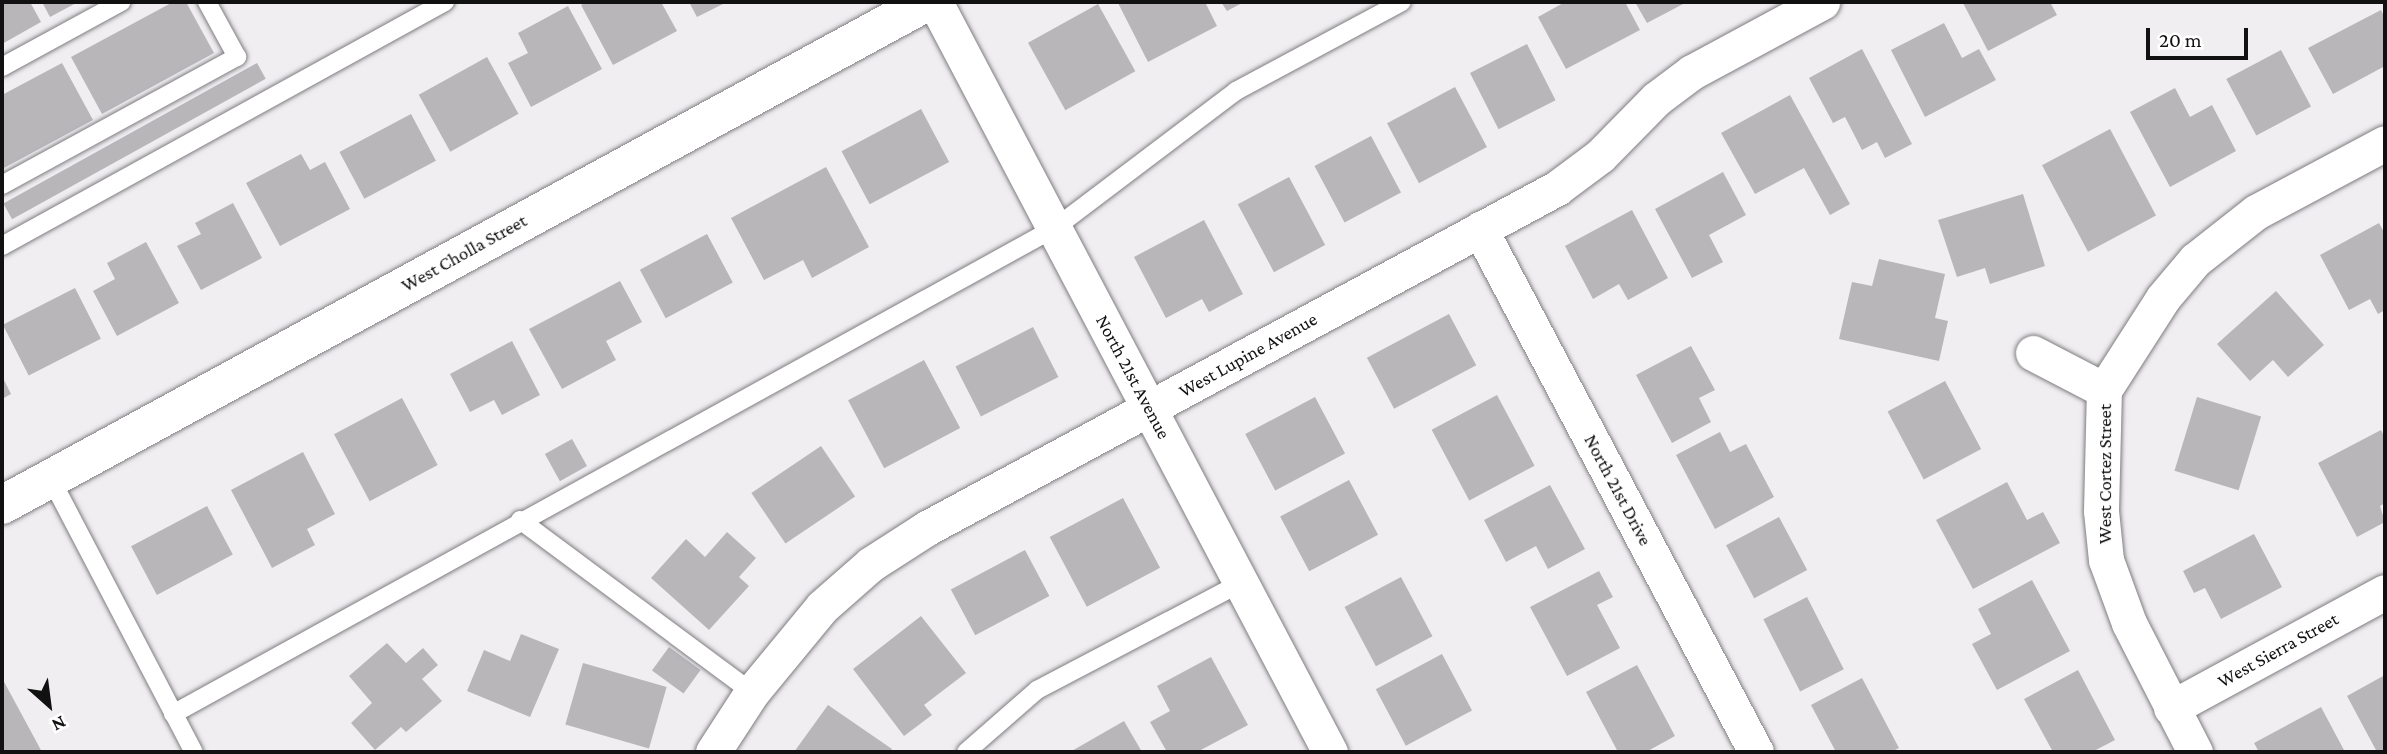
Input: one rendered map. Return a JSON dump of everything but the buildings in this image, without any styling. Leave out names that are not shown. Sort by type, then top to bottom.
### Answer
[{"type":"street","name":"West Cholla Street","points":[[2,505],[927,2]]},
{"type":"street","name":"North 21st Avenue","points":[[935,2],[1330,752]]},
{"type":"street","name":"West Lupine Avenue","points":[[713,752],[752,692],[822,607],[871,564],[927,528],[1557,188],[1590,164],[1656,99],[1692,72],[1822,2]]},
{"type":"street","name":"West Cortez Street","points":[[2195,752],[2129,623],[2106,560],[2101,511],[2104,390],[2163,298],[2195,260],[2256,212],[2385,143]]},
{"type":"street","name":"North 21st Drive","points":[[1480,229],[1756,752]]},
{"type":"street","points":[[2033,353],[2104,390]]},
{"type":"street","name":"West Sierra Street","points":[[2171,708],[2385,592]]},
{"type":"lane","points":[[2,67],[121,2]]},
{"type":"lane","points":[[2,185],[237,57],[207,2]]},
{"type":"lane","points":[[2,246],[445,2]]},
{"type":"lane","points":[[173,714],[520,520],[1055,228],[1236,91],[1402,2]]},
{"type":"lane","points":[[51,479],[194,752]]},
{"type":"lane","points":[[520,520],[752,692]]},
{"type":"lane","points":[[965,752],[1037,690],[1241,583]]}]
